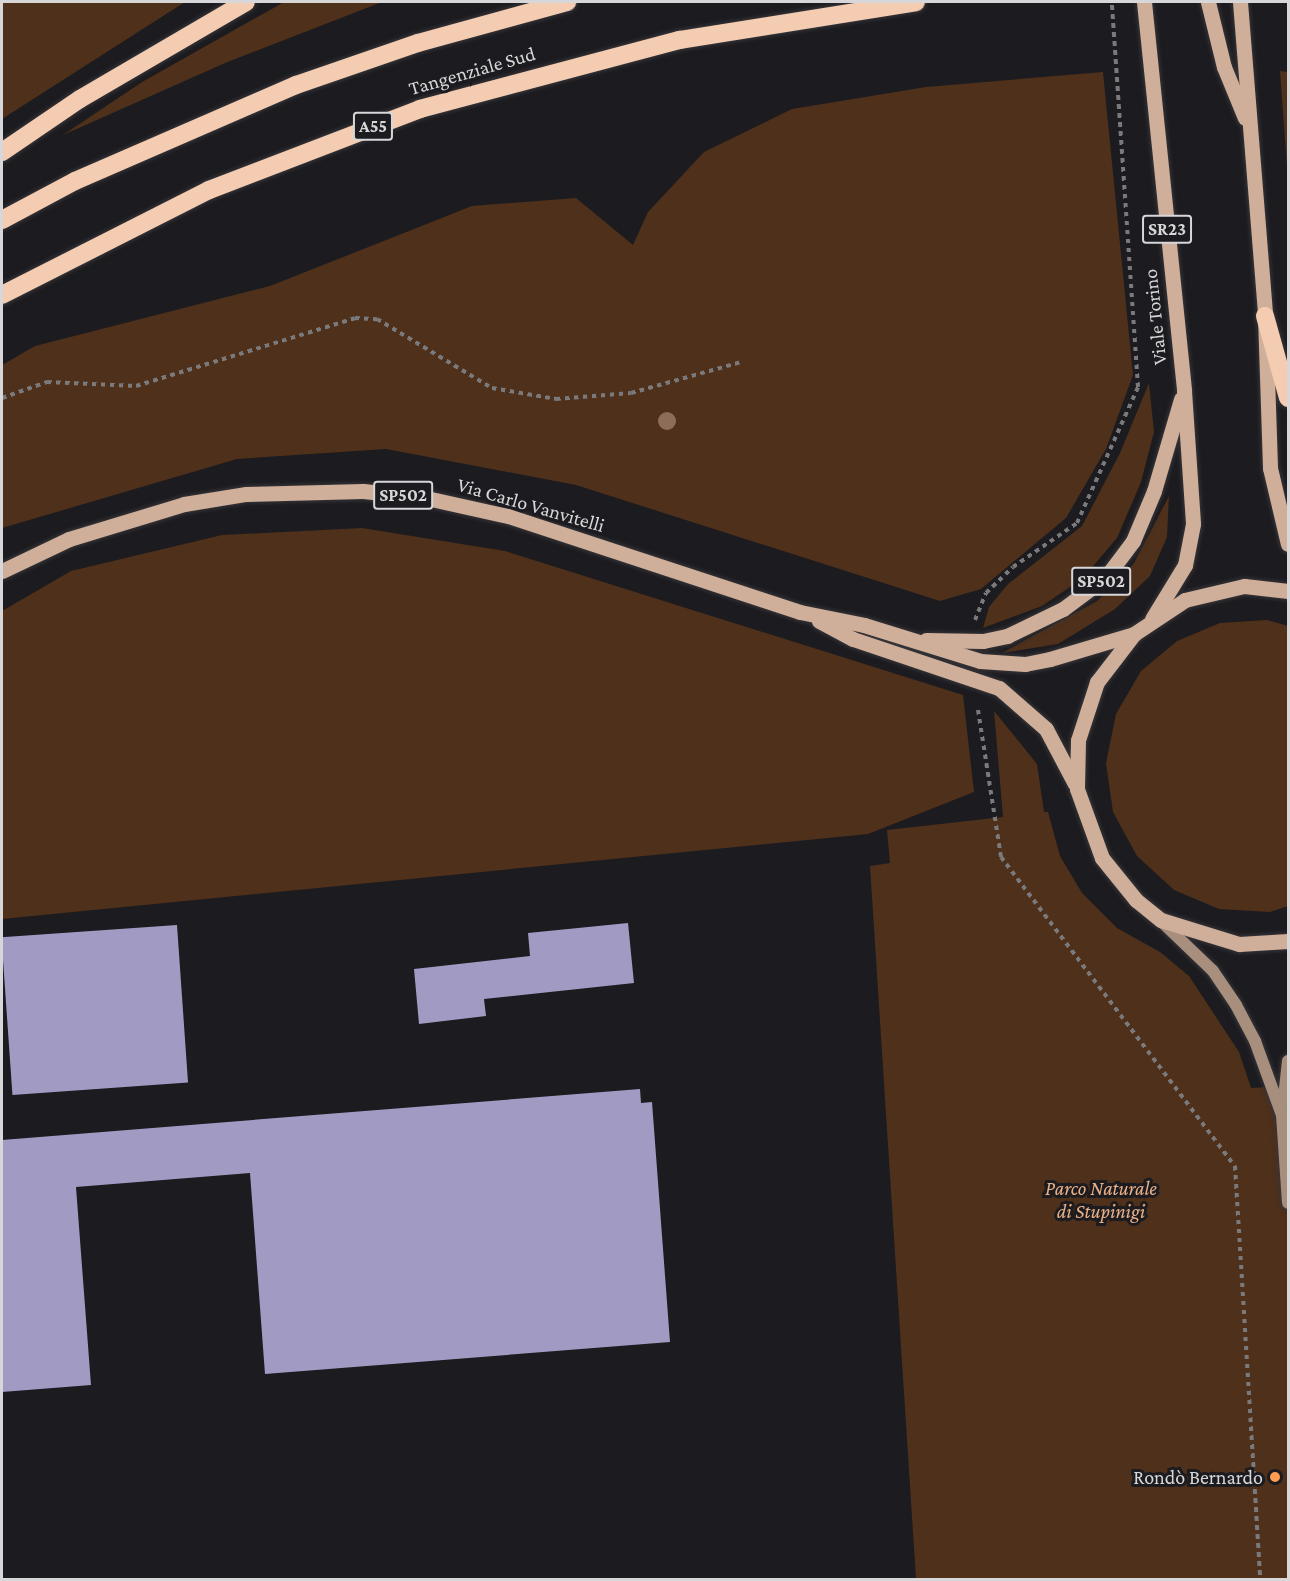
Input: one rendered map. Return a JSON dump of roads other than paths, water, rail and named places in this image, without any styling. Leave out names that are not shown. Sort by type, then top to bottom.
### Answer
[{"type":"highway","points":[[2,152],[80,99],[246,2]]},
{"type":"highway","name":"Tangenziale Sud","points":[[2,220],[75,181],[296,85],[418,43],[567,2]]},
{"type":"highway","name":"Tangenziale Sud","points":[[2,295],[209,190],[420,109],[680,40],[916,2]]},
{"type":"highway","points":[[1265,316],[1288,398]]},
{"type":"main road","name":"Viale Torino","points":[[1144,2],[1184,391],[1194,524],[1185,565],[1152,619]]},
{"type":"main road","points":[[1208,2],[1224,67],[1250,130]]},
{"type":"main road","points":[[1240,2],[1265,316],[1270,468],[1288,544]]},
{"type":"main road","name":"SP502","points":[[906,639],[983,641],[1007,636],[1063,609],[1106,577],[1133,541],[1154,491],[1184,391]]},
{"type":"main road","name":"Via Carlo Vanvitelli","points":[[2,571],[69,539],[184,504],[246,494],[363,491],[422,497],[508,516],[800,612],[864,625],[980,661],[1025,664],[1134,634]]},
{"type":"main road","points":[[1282,1115],[1255,1041],[1236,1005],[1213,971],[1161,920],[1136,900],[1102,858],[1077,789],[1078,740],[1097,682],[1134,634],[1152,619],[1185,600],[1244,586],[1288,591]]},
{"type":"main road","name":"Via Carlo Vanvitelli","points":[[800,612],[854,639],[999,688],[1046,729],[1077,789]]},
{"type":"main road","points":[[1161,920],[1239,944],[1288,941]]},
{"type":"main road","points":[[1288,1061],[1282,1115],[1288,1203]]},
{"type":"place","name":"Rondò Bernardo","points":[[1275,1477]]},
{"type":"park label","name":"Parco Naturale di Stupinigi","points":[[1101,1200]]}]
